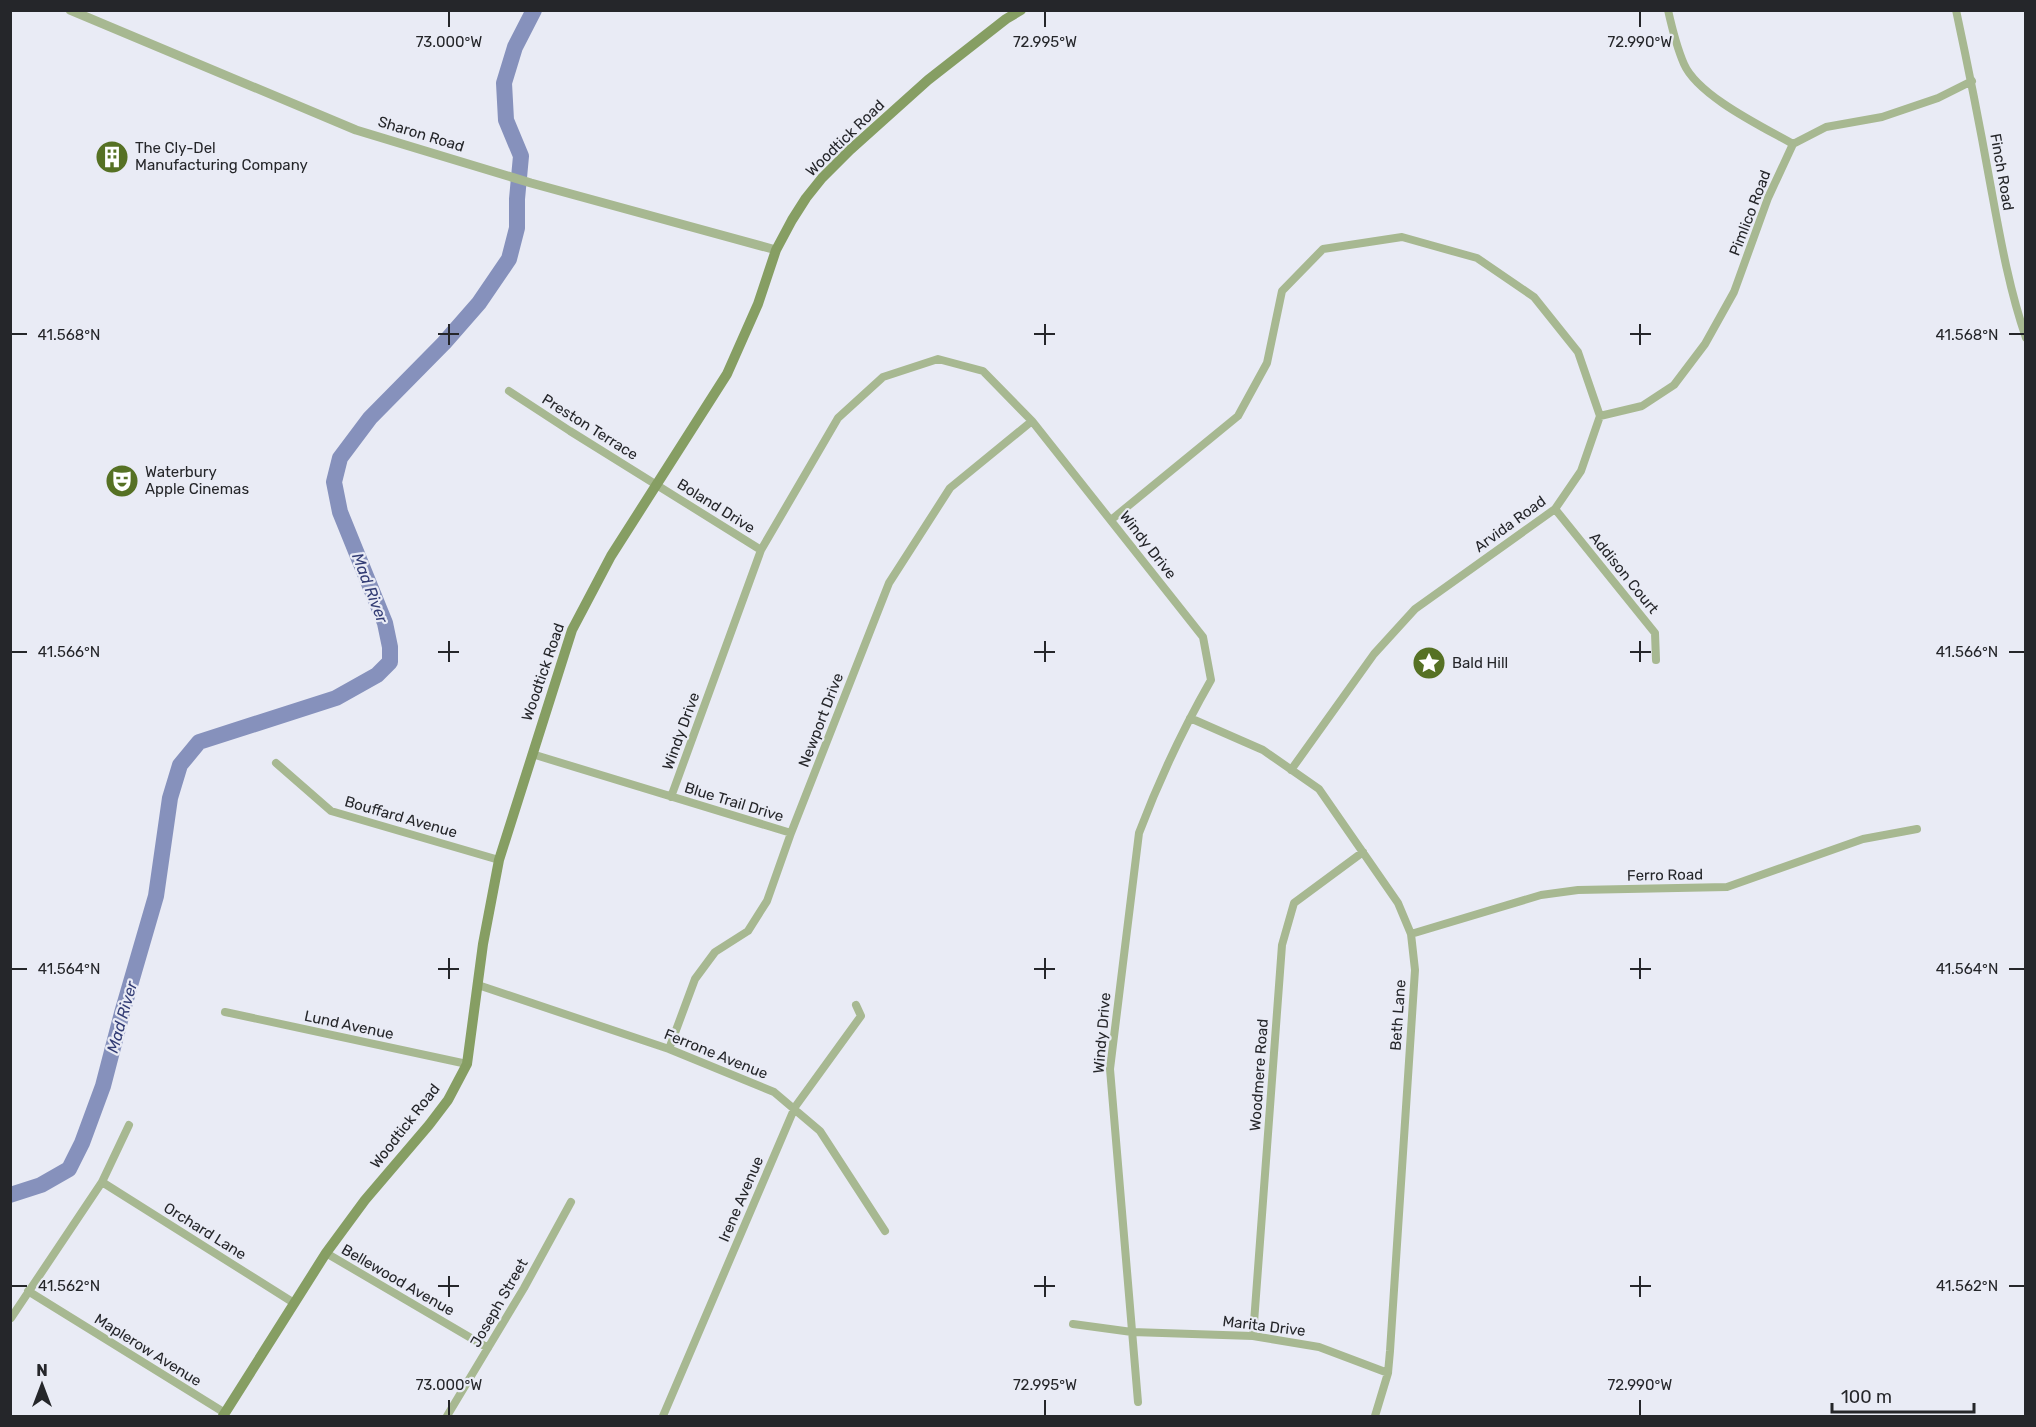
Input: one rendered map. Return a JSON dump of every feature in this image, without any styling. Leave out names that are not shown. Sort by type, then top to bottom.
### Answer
[{"type":"main road","name":"Woodtick Road","points":[[224,1415],[326,1253],[365,1200],[448,1100],[467,1064],[483,944],[499,860],[572,630],[611,556],[727,374],[758,304],[776,250],[806,198],[850,150],[928,80],[1006,19],[1021,10]]},
{"type":"street","name":"Sharon Road","points":[[70,10],[356,130],[531,183],[776,250]]},
{"type":"street","points":[[1668,10],[1685,66],[1702,88],[1793,144],[1826,127],[1882,117],[1938,98],[1972,81]]},
{"type":"street","name":"Finch Road","points":[[1956,10],[1972,81],[2015,307],[2025,338]]},
{"type":"street","name":"Pimlico Road","points":[[1600,416],[1642,405],[1674,385],[1705,344],[1734,292],[1768,198],[1793,144]]},
{"type":"street","points":[[1111,520],[1238,416],[1267,363],[1282,291],[1323,249],[1402,237],[1477,258],[1534,297],[1578,352],[1600,416]]},
{"type":"street","name":"Windy Drive","points":[[671,797],[761,550],[838,418],[883,377],[938,358],[983,371],[1032,421],[1203,637],[1211,680],[1190,718],[1139,833],[1110,1068],[1138,1402]]},
{"type":"street","name":"Preston Terrace","points":[[509,391],[657,485]]},
{"type":"street","name":"Arvida Road","points":[[1291,770],[1374,654],[1415,609],[1555,509],[1581,471],[1600,416]]},
{"type":"street","name":"Newport Drive","points":[[669,1049],[694,979],[715,952],[748,931],[767,902],[791,833],[889,583],[950,488],[1032,421]]},
{"type":"street","name":"Boland Drive","points":[[657,485],[761,550]]},
{"type":"street","name":"Addison Court","points":[[1555,509],[1655,633],[1656,660]]},
{"type":"street","name":"Beth Lane","points":[[1190,718],[1263,750],[1318,789],[1398,903],[1410,934],[1414,970],[1388,1373],[1375,1416]]},
{"type":"street","name":"Blue Trail Drive","points":[[532,754],[791,833]]},
{"type":"street","name":"Bouffard Avenue","points":[[276,763],[331,811],[499,860]]},
{"type":"street","name":"Ferro Road","points":[[1410,934],[1541,896],[1578,890],[1727,887],[1863,839],[1917,829]]},
{"type":"street","name":"Woodmere Road","points":[[1253,1336],[1282,945],[1294,903],[1362,852]]},
{"type":"street","name":"Ferrone Avenue","points":[[478,985],[669,1049],[774,1092],[795,1107],[820,1131],[885,1231]]},
{"type":"street","name":"Irene Avenue","points":[[663,1416],[795,1107],[861,1017],[855,1005]]},
{"type":"street","name":"Lund Avenue","points":[[225,1012],[467,1064]]},
{"type":"street","points":[[11,1318],[102,1182],[129,1125]]},
{"type":"street","name":"Orchard Lane","points":[[102,1182],[294,1303]]},
{"type":"street","name":"Joseph Street","points":[[447,1416],[571,1202]]},
{"type":"street","name":"Bellewood Avenue","points":[[326,1253],[488,1348]]},
{"type":"street","name":"Maplerow Avenue","points":[[28,1291],[224,1415]]},
{"type":"street","points":[[1073,1324],[1132,1332]]},
{"type":"street","name":"Marita Drive","points":[[1132,1332],[1253,1336],[1320,1347],[1388,1373]]},
{"type":"waterway","name":"Mad River","points":[[10,1195],[41,1185],[69,1169],[82,1143],[103,1086],[156,896],[170,798],[180,765],[199,742],[336,698],[377,675],[390,662],[390,647],[385,623],[340,512],[334,482],[340,458],[370,418],[444,343],[479,303],[509,259],[517,228],[521,156],[506,120],[504,83],[515,47],[534,10]]},
{"type":"place","name":"The Cly-Del Manufacturing Company","points":[[112,157]]},
{"type":"place","name":"Waterbury Apple Cinemas","points":[[122,481]]},
{"type":"place","name":"Bald Hill","points":[[1429,663]]}]
